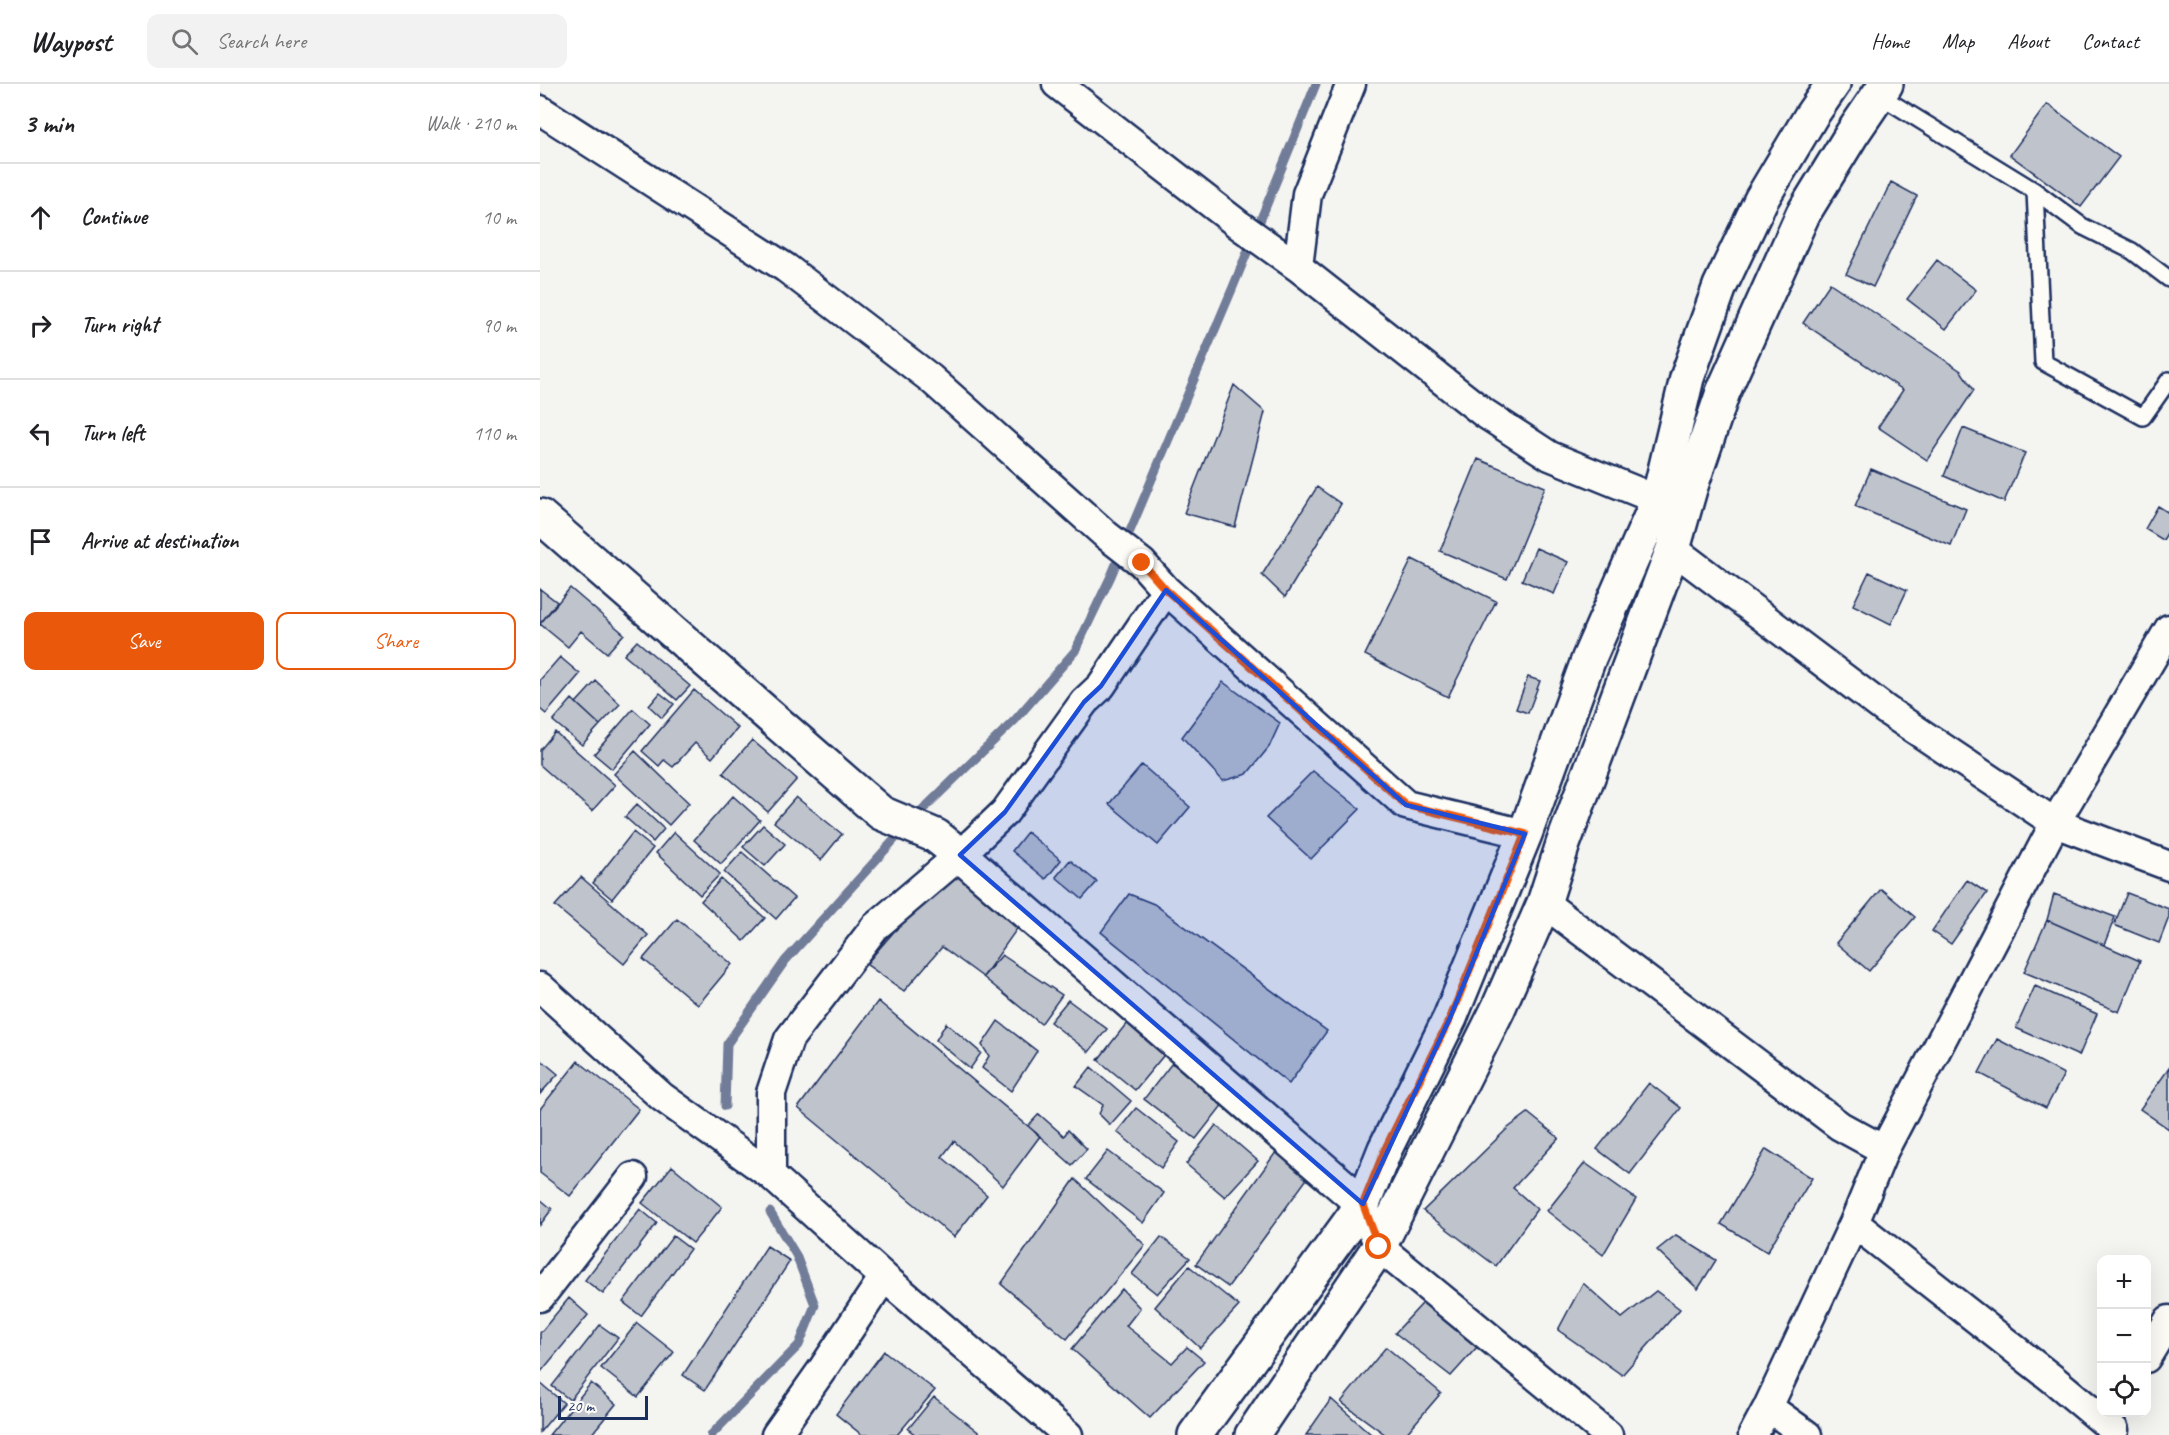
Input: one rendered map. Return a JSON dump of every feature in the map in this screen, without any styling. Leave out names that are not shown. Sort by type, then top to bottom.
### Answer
[{"type":"main road","points":[[1195,1435],[1363,1204],[1385,1149],[1450,1018],[1525,834],[1589,658],[1658,500],[1687,378],[1720,286],[1761,200],[1810,116],[1833,84]]},
{"type":"main road","points":[[1252,1435],[1379,1247],[1498,1009],[1544,903],[1567,833],[1673,549],[1690,489],[1723,392],[1803,214],[1852,134],[1883,89]]},
{"type":"main road","points":[[540,516],[881,813],[948,845],[1363,1204]]},
{"type":"street","points":[[1057,84],[1239,225],[1298,267],[1484,413],[1550,456],[1658,500]]},
{"type":"street","points":[[1298,267],[1307,194],[1350,84]]},
{"type":"street","points":[[540,110],[786,268],[930,378],[1106,535],[1142,563],[1166,590],[1406,805],[1525,834]]},
{"type":"street","points":[[1673,549],[1886,710],[2055,823],[2169,866]]},
{"type":"street","points":[[771,1175],[771,1093],[789,1039],[875,927],[948,845],[1005,813],[1084,702],[1101,686],[1166,590]]},
{"type":"street","points":[[1753,1435],[1854,1223],[1884,1150],[2055,823],[2169,629]]},
{"type":"street","points":[[1544,903],[1840,1126],[1884,1150]]},
{"type":"street","points":[[540,987],[662,1097],[771,1175],[884,1277],[1068,1435]]},
{"type":"street","points":[[540,1297],[633,1177]]},
{"type":"street","points":[[1363,1204],[1379,1247],[1608,1435]]},
{"type":"street","points":[[1854,1223],[2115,1426]]},
{"type":"street","points":[[776,1435],[884,1277]]},
{"type":"street","points":[[2151,1350],[2169,1320]]},
{"type":"street","points":[[1768,1407],[1807,1435]]},
{"type":"lane","points":[[1883,89],[2035,191],[2082,226],[2132,251],[2169,279]]},
{"type":"lane","points":[[2035,191],[2043,362],[2143,417],[2169,380]]},
{"type":"highlighted area","points":[[1166,590],[1406,805],[1525,834],[1450,1018],[1363,1204],[960,855],[1005,812],[1084,702],[1101,686]]},
{"type":"building","points":[[2047,104],[2119,157],[2081,207],[2010,155]]},
{"type":"building","points":[[1891,182],[1917,196],[1873,287],[1846,274]]},
{"type":"building","points":[[1937,260],[1976,290],[1946,329],[1907,299]]},
{"type":"building","points":[[1830,283],[1961,371],[1974,390],[1927,460],[1878,427],[1903,390],[1803,323]]},
{"type":"building","points":[[1234,385],[1265,412],[1235,527],[1184,513]]},
{"type":"building","points":[[1963,428],[2025,453],[2004,502],[1944,476]]},
{"type":"building","points":[[1478,459],[1545,487],[1507,579],[1440,551]]},
{"type":"building","points":[[1871,469],[1966,509],[1951,546],[1855,506]]},
{"type":"building","points":[[1317,487],[1341,504],[1285,597],[1262,575]]},
{"type":"building","points":[[2158,506],[2169,513],[2169,530],[2163,540],[2145,529]]},
{"type":"building","points":[[1536,548],[1568,562],[1554,594],[1522,580]]},
{"type":"building","points":[[1412,559],[1496,601],[1448,697],[1365,655]]},
{"type":"building","points":[[1869,572],[1907,590],[1891,624],[1853,605]]},
{"type":"building","points":[[570,588],[624,634],[607,653],[581,631],[568,647],[540,624]]},
{"type":"building","points":[[540,589],[557,602],[540,624]]},
{"type":"building","points":[[637,641],[690,686],[677,700],[624,655]]},
{"type":"building","points":[[560,657],[580,674],[546,714],[540,709],[540,680]]},
{"type":"building","points":[[1528,677],[1540,681],[1528,713],[1516,709]]},
{"type":"building","points":[[596,681],[620,704],[600,725],[576,703]]},
{"type":"building","points":[[1223,682],[1280,723],[1269,747],[1247,774],[1223,781],[1182,737]]},
{"type":"building","points":[[694,690],[738,728],[712,758],[695,743],[673,767],[664,760],[659,766],[642,751]]},
{"type":"building","points":[[660,693],[674,704],[662,718],[649,706]]},
{"type":"building","points":[[572,699],[600,725],[582,745],[553,721]]},
{"type":"building","points":[[633,709],[650,724],[612,769],[594,754]]},
{"type":"building","points":[[555,732],[615,785],[592,811],[540,765],[540,750]]},
{"type":"building","points":[[752,740],[797,779],[768,812],[723,773]]},
{"type":"building","points":[[635,751],[689,803],[669,825],[614,774]]},
{"type":"building","points":[[1142,765],[1190,807],[1158,845],[1109,804]]},
{"type":"building","points":[[1313,771],[1360,809],[1311,859],[1266,818]]},
{"type":"building","points":[[733,796],[760,820],[721,864],[694,840]]},
{"type":"building","points":[[796,797],[842,834],[821,860],[774,822]]},
{"type":"building","points":[[637,804],[664,829],[653,842],[625,817]]},
{"type":"building","points":[[763,825],[785,844],[765,866],[743,847]]},
{"type":"building","points":[[633,832],[653,848],[612,899],[593,883]]},
{"type":"building","points":[[674,832],[720,874],[700,895],[656,853]]},
{"type":"building","points":[[1027,832],[1061,860],[1046,879],[1012,851]]},
{"type":"building","points":[[742,852],[794,898],[776,919],[724,872]]},
{"type":"building","points":[[960,855],[1028,913],[983,977],[942,947],[904,991],[866,964]]},
{"type":"building","points":[[1070,860],[1097,882],[1082,899],[1056,877]]},
{"type":"building","points":[[581,877],[648,935],[624,964],[555,906]]},
{"type":"building","points":[[721,879],[765,918],[744,941],[701,901]]},
{"type":"building","points":[[1967,880],[1987,893],[1951,944],[1932,931]]},
{"type":"building","points":[[1881,889],[1915,917],[1869,971],[1836,943]]},
{"type":"building","points":[[2127,893],[2169,909],[2169,917],[2159,943],[2114,925]]},
{"type":"building","points":[[1129,894],[1154,904],[1327,1031],[1289,1084],[1101,932]]},
{"type":"building","points":[[2054,894],[2115,917],[2104,945],[2047,920]]},
{"type":"building","points":[[677,919],[732,964],[698,1005],[643,959]]},
{"type":"building","points":[[2047,920],[2140,961],[2119,1012],[2024,972]]},
{"type":"building","points":[[1002,955],[1062,995],[1041,1024],[983,977]]},
{"type":"building","points":[[2035,986],[2097,1014],[2079,1056],[2016,1028]]},
{"type":"building","points":[[1068,1000],[1107,1029],[1089,1052],[1050,1022]]},
{"type":"building","points":[[878,1001],[1040,1136],[1003,1186],[954,1141],[942,1157],[987,1195],[954,1237],[798,1108]]},
{"type":"building","points":[[1130,1019],[1168,1050],[1135,1090],[1098,1060]]},
{"type":"building","points":[[998,1021],[1037,1051],[1011,1091],[982,1068],[989,1056],[982,1045]]},
{"type":"building","points":[[946,1023],[981,1053],[970,1069],[936,1040]]},
{"type":"building","points":[[1997,1039],[2064,1074],[2046,1108],[1979,1073]]},
{"type":"building","points":[[540,1059],[558,1074],[540,1094]]},
{"type":"building","points":[[578,1061],[639,1109],[570,1196],[540,1173],[540,1109]]},
{"type":"building","points":[[1172,1063],[1224,1103],[1196,1139],[1144,1099]]},
{"type":"building","points":[[1091,1067],[1131,1101],[1110,1125],[1099,1114],[1103,1105],[1076,1086]]},
{"type":"building","points":[[2169,1068],[2169,1129],[2140,1109]]},
{"type":"building","points":[[1649,1083],[1681,1108],[1630,1174],[1597,1149]]},
{"type":"building","points":[[1136,1108],[1179,1142],[1161,1168],[1117,1132]]},
{"type":"building","points":[[1528,1113],[1559,1138],[1513,1188],[1537,1209],[1496,1266],[1423,1211],[1508,1128]]},
{"type":"building","points":[[1039,1114],[1064,1136],[1068,1130],[1087,1149],[1072,1165],[1028,1126]]},
{"type":"building","points":[[1216,1125],[1258,1161],[1225,1197],[1186,1164]]},
{"type":"building","points":[[1766,1149],[1812,1178],[1767,1252],[1721,1224]]},
{"type":"building","points":[[1108,1151],[1164,1193],[1143,1223],[1086,1179]]},
{"type":"building","points":[[1276,1152],[1309,1176],[1228,1287],[1196,1264]]},
{"type":"building","points":[[1585,1163],[1636,1199],[1603,1255],[1547,1211]]},
{"type":"building","points":[[672,1166],[722,1207],[693,1243],[642,1203]]},
{"type":"building","points":[[1075,1179],[1145,1245],[1067,1339],[1001,1284]]},
{"type":"building","points":[[540,1199],[552,1209],[540,1225]]},
{"type":"building","points":[[640,1209],[657,1223],[603,1294],[585,1280]]},
{"type":"building","points":[[1676,1235],[1716,1260],[1698,1289],[1657,1250]]},
{"type":"building","points":[[673,1236],[690,1249],[641,1316],[623,1302]]},
{"type":"building","points":[[1161,1237],[1190,1258],[1157,1294],[1132,1274]]},
{"type":"building","points":[[767,1246],[790,1261],[705,1390],[683,1375]]},
{"type":"building","points":[[1189,1266],[1239,1306],[1200,1348],[1155,1307]]},
{"type":"building","points":[[1583,1283],[1622,1318],[1656,1291],[1680,1309],[1622,1375],[1558,1330]]},
{"type":"building","points":[[1122,1289],[1140,1308],[1126,1326],[1172,1363],[1187,1347],[1204,1361],[1150,1418],[1072,1349]]},
{"type":"building","points":[[1434,1291],[1487,1336],[1451,1376],[1395,1333]]},
{"type":"building","points":[[569,1298],[588,1315],[540,1373],[540,1333]]},
{"type":"building","points":[[637,1323],[674,1352],[638,1397],[601,1368]]},
{"type":"building","points":[[600,1325],[618,1338],[570,1400],[552,1386]]},
{"type":"building","points":[[1386,1347],[1441,1393],[1405,1435],[1386,1435],[1341,1402]]},
{"type":"building","points":[[884,1351],[935,1390],[897,1435],[862,1435],[836,1414]]},
{"type":"building","points":[[540,1383],[564,1403],[540,1432]]},
{"type":"building","points":[[591,1383],[616,1404],[591,1435],[549,1435]]},
{"type":"building","points":[[934,1397],[982,1435],[916,1435],[908,1429]]},
{"type":"building","points":[[1331,1399],[1372,1435],[1306,1435]]},
{"type":"waterway","points":[[912,820],[1015,720],[1075,651],[1111,576],[1316,84]]},
{"type":"waterway","points":[[725,1106],[727,1044],[785,961],[903,830]]},
{"type":"waterway","points":[[711,1435],[799,1345],[815,1305],[796,1255],[770,1212]]},
{"type":"route","points":[[1142,563],[1166,590],[1406,805],[1525,834],[1450,1018],[1385,1149],[1363,1204],[1379,1247]]}]
